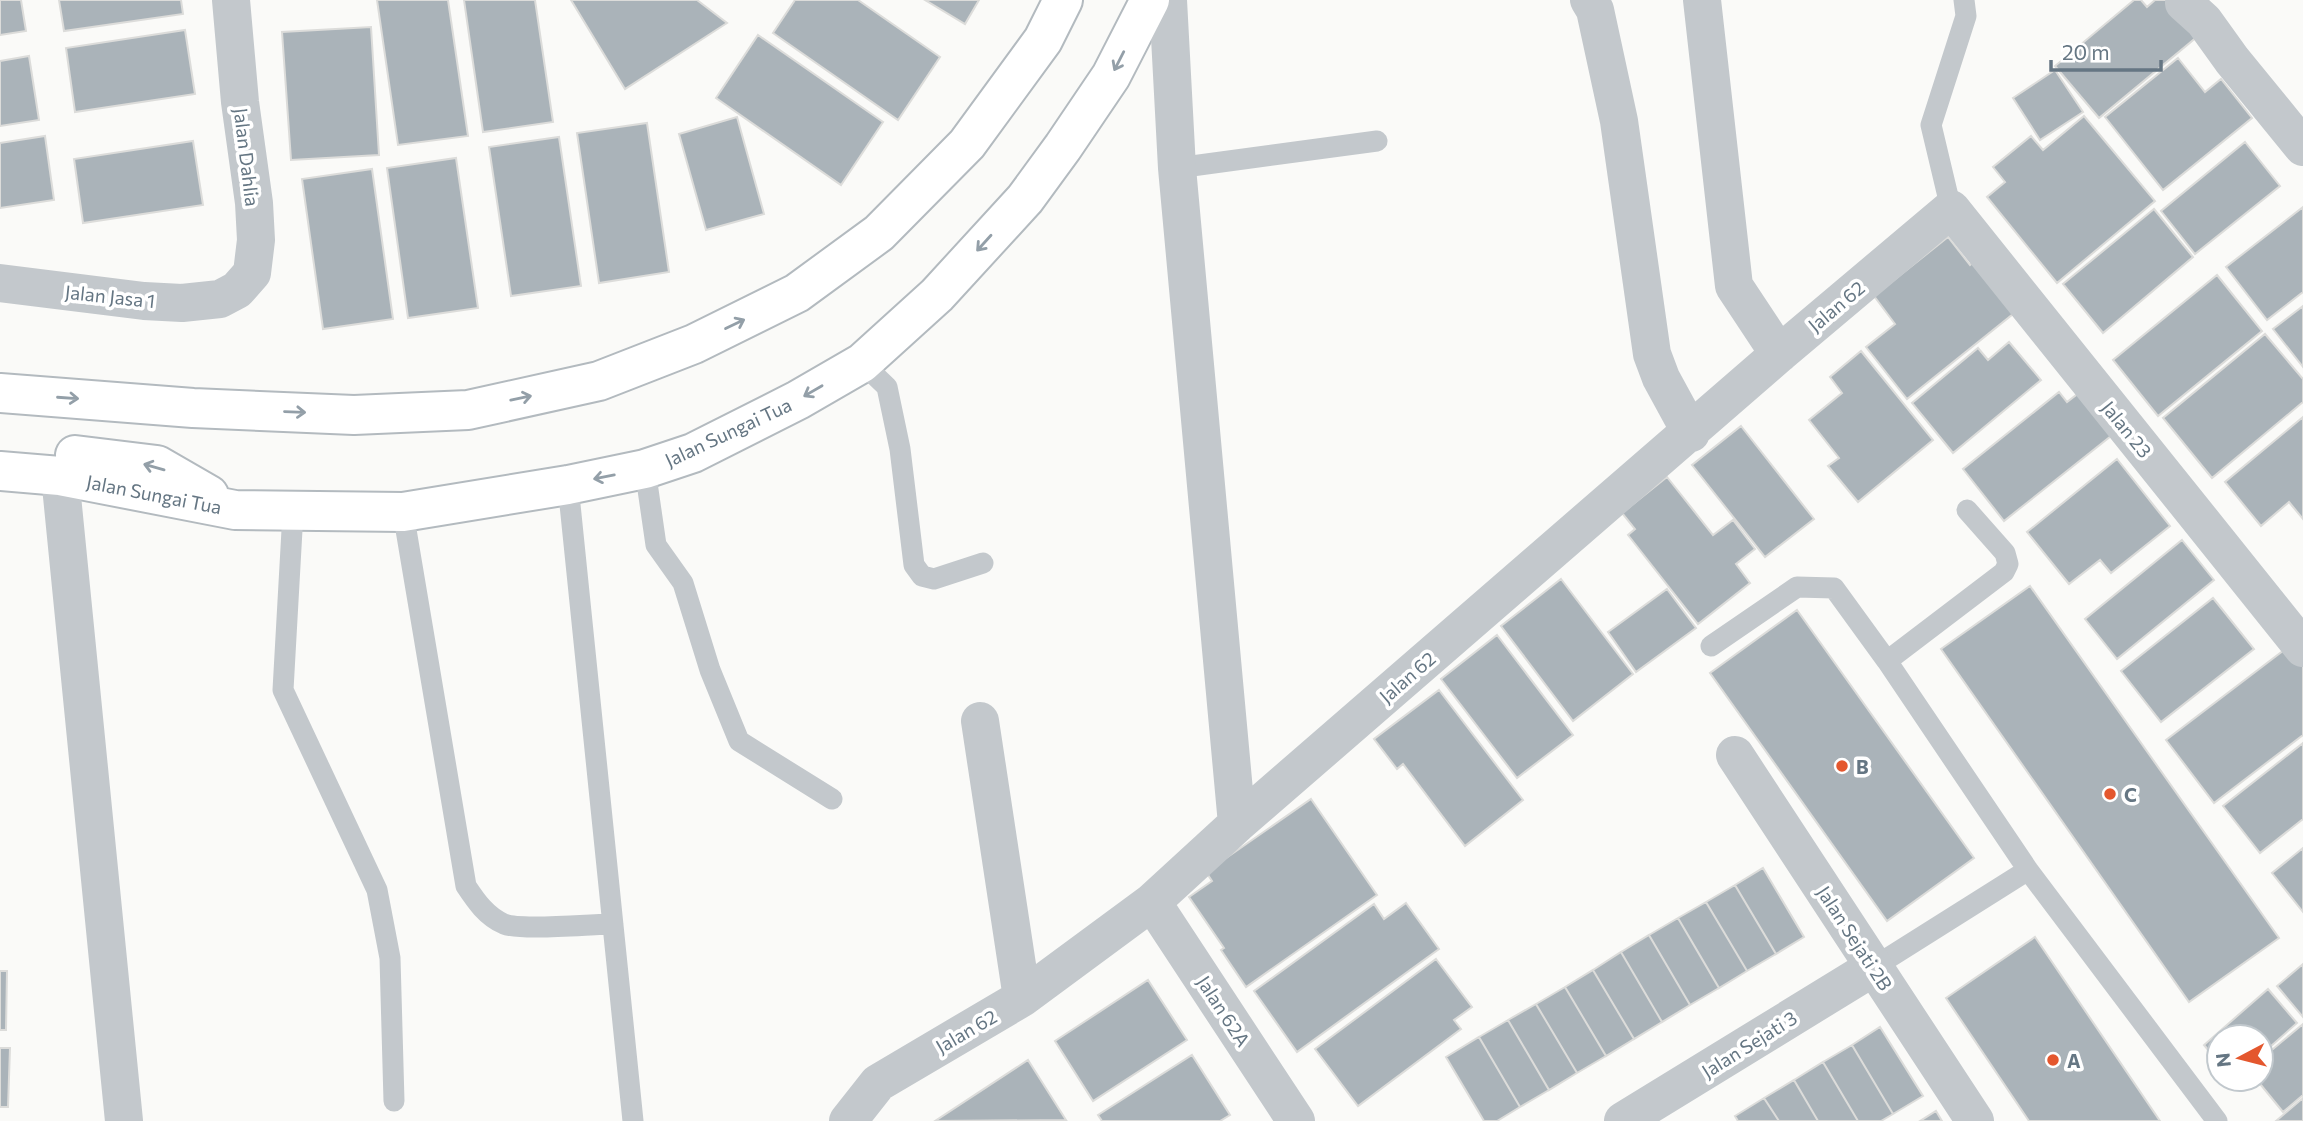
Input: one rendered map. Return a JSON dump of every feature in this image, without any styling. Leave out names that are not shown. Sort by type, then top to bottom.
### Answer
[{"type":"main road","points":[[0,393],[193,408],[354,415],[468,410],[599,381],[694,344],[797,293],[878,233],[967,144],[1043,40],[1063,0]]},
{"type":"main road","name":"Jalan Sungai Tua","points":[[0,471],[60,476],[235,510],[403,512],[568,485],[645,469],[693,453],[798,400],[862,363],[937,295],[1025,199],[1111,76],[1150,0]]},
{"type":"main road","points":[[0,445],[158,465],[235,510]]},
{"type":"street","name":"Jalan Dahlia","points":[[220,299],[237,290],[252,273],[256,240],[231,0]]},
{"type":"street","points":[[1168,0],[1177,168],[1237,824]]},
{"type":"street","points":[[1589,0],[1595,10],[1619,121],[1651,354],[1691,433]]},
{"type":"street","points":[[1702,0],[1734,286],[1779,354]]},
{"type":"street","points":[[2184,3],[2204,21],[2232,61],[2303,147]]},
{"type":"street","name":"Jalan 62","points":[[849,1121],[878,1083],[1022,998],[1152,902],[1237,824],[1779,354],[1951,209]]},
{"type":"street","name":"Jalan 23","points":[[1951,209],[2303,648]]},
{"type":"street","name":"Jalan Jasa 1","points":[[0,283],[144,301],[182,303],[220,299]]},
{"type":"street","points":[[60,476],[124,1121]]},
{"type":"street","points":[[980,721],[1022,998]]},
{"type":"street","name":"Jalan Sejati 2B","points":[[1735,755],[1975,1121]]},
{"type":"street","name":"Jalan 62A","points":[[1152,902],[1296,1121]]},
{"type":"street","name":"Jalan Sejati 3","points":[[1623,1121],[1874,967]]},
{"type":"lane","points":[[1951,209],[1931,125],[1966,16],[1964,0]]},
{"type":"lane","points":[[1177,168],[1377,141]]},
{"type":"lane","points":[[862,363],[887,387],[900,449],[914,565],[922,576],[934,579],[983,563]]},
{"type":"lane","points":[[645,469],[656,545],[683,583],[710,670],[739,741],[832,799]]},
{"type":"lane","points":[[568,485],[633,1121]]},
{"type":"lane","points":[[1887,661],[2004,572],[2008,564],[2005,553],[1967,510]]},
{"type":"lane","points":[[293,512],[283,690],[377,890],[390,958],[394,1101]]},
{"type":"lane","points":[[403,512],[466,886],[486,913],[506,925],[613,924]]},
{"type":"lane","points":[[1711,646],[1797,587],[1835,588],[2028,870],[2217,1121]]},
{"type":"lane","points":[[1874,967],[2028,870]]},
{"type":"building","points":[[0,0],[21,0],[26,31],[0,35]]},
{"type":"building","points":[[59,0],[181,0],[183,14],[64,31]]},
{"type":"building","points":[[377,0],[448,0],[468,136],[398,145]]},
{"type":"building","points":[[464,0],[535,0],[553,122],[483,132]]},
{"type":"building","points":[[571,0],[697,0],[727,23],[625,89]]},
{"type":"building","points":[[795,0],[858,0],[940,57],[898,120],[773,33]]},
{"type":"building","points":[[925,0],[979,0],[965,24]]},
{"type":"building","points":[[2134,0],[2141,0],[2147,7],[2155,0],[2169,0],[2198,36],[2099,118],[2055,66]]},
{"type":"building","points":[[371,27],[379,155],[291,160],[282,32]]},
{"type":"building","points":[[185,30],[195,94],[75,112],[66,48]]},
{"type":"building","points":[[758,35],[883,122],[841,185],[716,98]]},
{"type":"building","points":[[29,56],[39,120],[0,126],[0,61]]},
{"type":"building","points":[[2178,58],[2205,92],[2221,79],[2252,118],[2163,190],[2105,117]]},
{"type":"building","points":[[2055,70],[2083,112],[2040,140],[2013,98]]},
{"type":"building","points":[[2084,116],[2155,201],[2057,283],[1987,197],[2005,182],[1993,167],[2031,136],[2043,150]]},
{"type":"building","points":[[737,117],[764,214],[706,230],[679,134]]},
{"type":"building","points":[[647,123],[669,272],[599,283],[577,133]]},
{"type":"building","points":[[45,136],[54,200],[0,208],[0,143]]},
{"type":"building","points":[[559,137],[581,286],[511,296],[489,147]]},
{"type":"building","points":[[193,141],[203,205],[83,223],[74,159]]},
{"type":"building","points":[[2245,142],[2280,186],[2195,254],[2161,211]]},
{"type":"building","points":[[456,158],[478,308],[408,318],[387,168]]},
{"type":"building","points":[[372,169],[393,319],[323,329],[302,179]]},
{"type":"building","points":[[2303,207],[2303,292],[2267,320],[2226,267]]},
{"type":"building","points":[[2154,209],[2193,257],[2103,333],[2063,284]]},
{"type":"building","points":[[1948,237],[1970,265],[1978,258],[2018,310],[1907,399],[1866,347],[1895,324],[1874,296]]},
{"type":"building","points":[[2217,275],[2262,331],[2158,416],[2113,360]]},
{"type":"building","points":[[2303,306],[2303,367],[2273,329]]},
{"type":"building","points":[[2265,334],[2303,379],[2303,402],[2212,478],[2163,418]]},
{"type":"building","points":[[2009,342],[2041,380],[1953,453],[1912,403],[1978,348],[1988,360]]},
{"type":"building","points":[[1861,351],[1933,440],[1858,502],[1828,466],[1839,458],[1809,420],[1842,393],[1830,377]]},
{"type":"building","points":[[2084,389],[2116,432],[2004,521],[1963,469],[2059,392],[2067,402]]},
{"type":"building","points":[[2303,417],[2303,519],[2289,502],[2261,526],[2225,482]]},
{"type":"building","points":[[1741,426],[1814,519],[1765,557],[1692,465]]},
{"type":"building","points":[[2117,459],[2170,526],[2111,573],[2100,560],[2069,584],[2027,532]]},
{"type":"building","points":[[1667,477],[1713,535],[1733,520],[1755,549],[1736,564],[1750,583],[1698,624],[1628,535],[1635,529],[1622,513]]},
{"type":"building","points":[[2182,540],[2214,580],[2117,659],[2085,619]]},
{"type":"building","points":[[1561,579],[1633,674],[1573,721],[1501,626]]},
{"type":"building","name":"C","points":[[2030,586],[2279,938],[2189,1002],[1941,649]]},
{"type":"building","points":[[1667,589],[1696,628],[1636,672],[1608,632]]},
{"type":"building","points":[[2213,598],[2254,649],[2161,722],[2121,671]]},
{"type":"building","name":"B","points":[[1797,610],[1974,858],[1887,921],[1710,673]]},
{"type":"building","points":[[1497,635],[1573,735],[1517,778],[1441,679]]},
{"type":"building","points":[[2288,647],[2303,667],[2303,735],[2214,803],[2166,740]]},
{"type":"building","points":[[1439,690],[1523,800],[1465,846],[1403,764],[1397,769],[1374,739]]},
{"type":"building","points":[[2303,743],[2303,819],[2260,853],[2223,806]]},
{"type":"building","points":[[1311,799],[1377,895],[1246,987],[1221,950],[1224,948],[1189,897],[1212,881],[1206,872]]},
{"type":"building","points":[[2303,848],[2303,912],[2272,873]]},
{"type":"building","points":[[1763,868],[1804,937],[1776,954],[1735,885]]},
{"type":"building","points":[[1735,885],[1776,954],[1747,971],[1706,902]]},
{"type":"building","points":[[1706,902],[1747,971],[1719,988],[1678,918]]},
{"type":"building","points":[[1406,903],[1439,949],[1297,1052],[1254,991],[1374,904],[1384,919]]},
{"type":"building","points":[[1678,918],[1719,988],[1690,1005],[1649,935]]},
{"type":"building","points":[[1649,935],[1690,1005],[1662,1022],[1621,952]]},
{"type":"building","name":"A","points":[[2035,937],[2160,1121],[2029,1121],[1946,998]]},
{"type":"building","points":[[1621,952],[1662,1022],[1634,1039],[1593,970]]},
{"type":"building","points":[[1436,959],[1472,1007],[1454,1020],[1461,1029],[1358,1106],[1315,1049]]},
{"type":"building","points":[[2303,964],[2303,1017],[2277,986]]},
{"type":"building","points":[[1593,970],[1634,1039],[1606,1056],[1565,987]]},
{"type":"building","points":[[0,971],[7,971],[6,1030],[0,1030]]},
{"type":"building","points":[[1148,980],[1187,1040],[1093,1101],[1055,1041]]},
{"type":"building","points":[[1565,987],[1606,1056],[1577,1073],[1536,1004]]},
{"type":"building","points":[[2268,989],[2297,1023],[2275,1043],[2275,1023],[2229,1023]]},
{"type":"building","points":[[1536,1004],[1577,1073],[1549,1090],[1508,1020]]},
{"type":"building","points":[[1508,1020],[1549,1090],[1520,1107],[1479,1037]]},
{"type":"building","points":[[2303,1024],[2303,1095],[2283,1112],[2267,1093],[2275,1093],[2275,1047]]},
{"type":"building","points":[[1880,1027],[1923,1096],[1893,1114],[1852,1045]]},
{"type":"building","points":[[1479,1037],[1520,1107],[1497,1121],[1484,1121],[1446,1057]]},
{"type":"building","points":[[1852,1045],[1893,1114],[1881,1121],[1858,1121],[1823,1062]]},
{"type":"building","points":[[0,1048],[10,1048],[8,1107],[0,1107]]},
{"type":"building","points":[[1192,1055],[1230,1115],[1220,1121],[1102,1121],[1098,1115]]},
{"type":"building","points":[[1028,1060],[1066,1120],[935,1121]]},
{"type":"building","points":[[1823,1062],[1858,1121],[1818,1121],[1794,1080]]},
{"type":"building","points":[[1794,1080],[1818,1121],[1779,1121],[1764,1098]]},
{"type":"building","points":[[1764,1098],[1779,1121],[1738,1121],[1735,1116]]},
{"type":"building","points":[[2303,1098],[2303,1121],[2276,1121]]},
{"type":"building","points":[[1936,1111],[1942,1121],[1920,1121]]},
{"type":"place","name":"B","points":[[1842,766]]},
{"type":"place","name":"C","points":[[2110,794]]},
{"type":"place","name":"A","points":[[2053,1060]]}]
